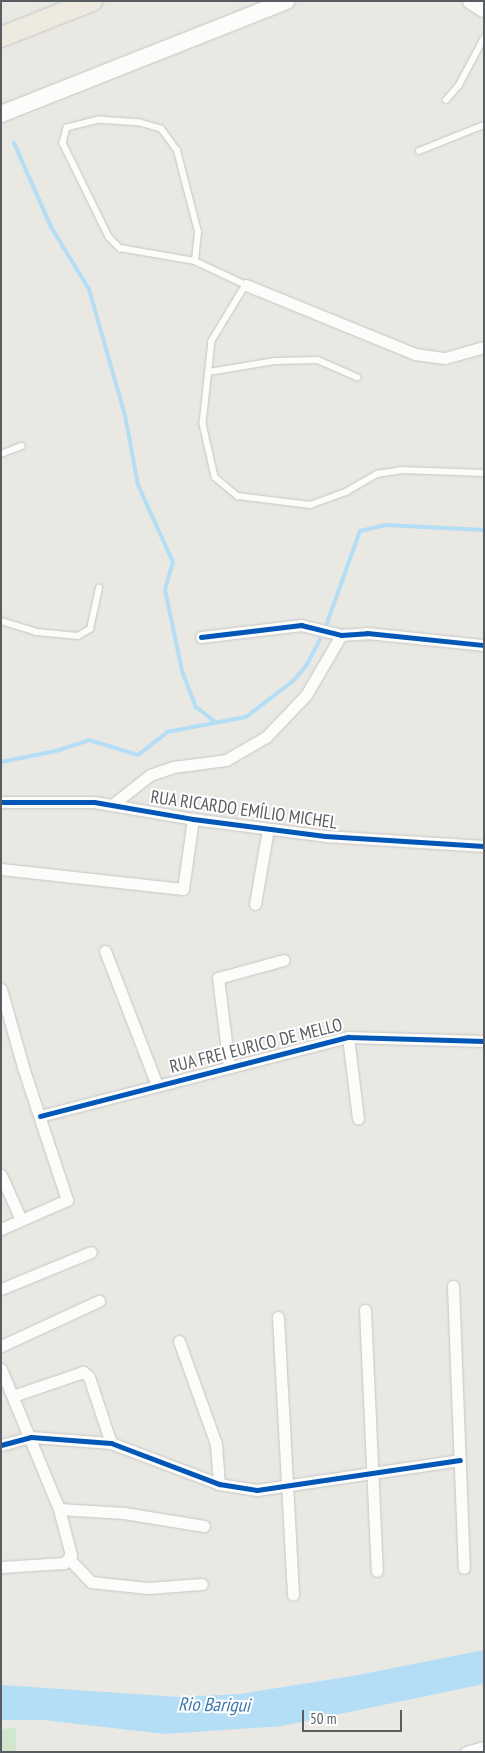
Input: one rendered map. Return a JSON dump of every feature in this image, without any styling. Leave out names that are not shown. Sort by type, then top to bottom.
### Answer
[{"type":"highway","points":[[1,37],[92,1]]},
{"type":"main road","points":[[1,114],[286,1]]},
{"type":"main road","points":[[471,1],[484,8]]},
{"type":"street","points":[[246,286],[415,354],[445,358],[484,347]]},
{"type":"street","points":[[201,637],[301,625],[341,635],[367,633],[484,645]]},
{"type":"street","points":[[112,805],[150,775],[173,767],[226,760],[266,737],[306,695],[341,635]]},
{"type":"street","name":"RUA RICARDO EMÍLIO MICHEL","points":[[1,802],[80,801],[268,829],[484,846]]},
{"type":"street","points":[[1,869],[183,889],[193,819]]},
{"type":"street","points":[[256,904],[268,829]]},
{"type":"street","points":[[105,951],[158,1085]]},
{"type":"street","points":[[229,1066],[218,978],[284,960]]},
{"type":"street","points":[[1,989],[67,1200],[1,1229]]},
{"type":"street","points":[[348,1037],[358,1118]]},
{"type":"street","name":"RUA FREI EURICO DE MELLO","points":[[40,1116],[348,1037],[484,1042]]},
{"type":"street","points":[[1,1175],[21,1220]]},
{"type":"street","points":[[1,1290],[91,1252]]},
{"type":"street","points":[[453,1286],[464,1568]]},
{"type":"street","points":[[1,1346],[99,1302]]},
{"type":"street","points":[[364,1310],[377,1571]]},
{"type":"street","points":[[278,1317],[293,1595]]},
{"type":"street","points":[[179,1342],[216,1444],[219,1484]]},
{"type":"street","points":[[1,1369],[31,1437],[59,1509],[70,1560],[90,1582],[148,1588],[202,1584]]},
{"type":"street","points":[[13,1396],[83,1372],[89,1377],[112,1443]]},
{"type":"street","points":[[1,1445],[31,1437],[112,1443],[219,1484],[257,1490],[287,1488],[460,1460]]},
{"type":"street","points":[[59,1509],[124,1513],[204,1526]]},
{"type":"street","points":[[1,1567],[70,1560]]},
{"type":"street","points":[[466,1752],[484,1747]]},
{"type":"lane","points":[[446,100],[459,85],[484,38]]},
{"type":"lane","points":[[195,261],[198,232],[177,151],[161,129],[140,123],[99,120],[67,128],[63,143],[109,237],[120,248],[195,261],[246,286],[212,342],[203,424],[214,477],[238,496],[310,505],[346,492],[377,474],[401,470],[484,473]]},
{"type":"lane","points":[[419,151],[484,125]]},
{"type":"lane","points":[[209,372],[275,361],[318,360],[358,377]]},
{"type":"lane","points":[[1,454],[22,446]]},
{"type":"lane","points":[[1,621],[36,632],[78,636],[90,629],[99,588]]},
{"type":"green space","points":[[16,1728],[16,1752],[1,1752],[1,1729]]},
{"type":"water","name":"Rio Barigui","points":[[484,1650],[484,1684],[282,1726],[165,1734],[43,1720],[1,1720],[1,1685],[179,1697],[240,1694],[358,1675]]},
{"type":"waterway","points":[[14,143],[51,227],[89,289],[125,415],[138,485],[173,562],[165,590],[182,671],[196,707],[215,722]]},
{"type":"waterway","points":[[327,623],[360,531],[385,525],[484,530]]},
{"type":"waterway","points":[[1,762],[56,751],[89,740],[138,755],[167,732],[246,717],[293,681],[306,666],[320,640]]},
{"type":"cycle path","points":[[201,637],[301,625],[341,635],[367,633],[484,645]]},
{"type":"cycle path","points":[[1,802],[94,802],[193,819],[325,836],[484,846]]},
{"type":"cycle path","points":[[40,1116],[348,1037],[484,1041]]},
{"type":"cycle path","points":[[1,1445],[31,1437],[111,1443],[219,1484],[257,1490],[460,1460]]}]
